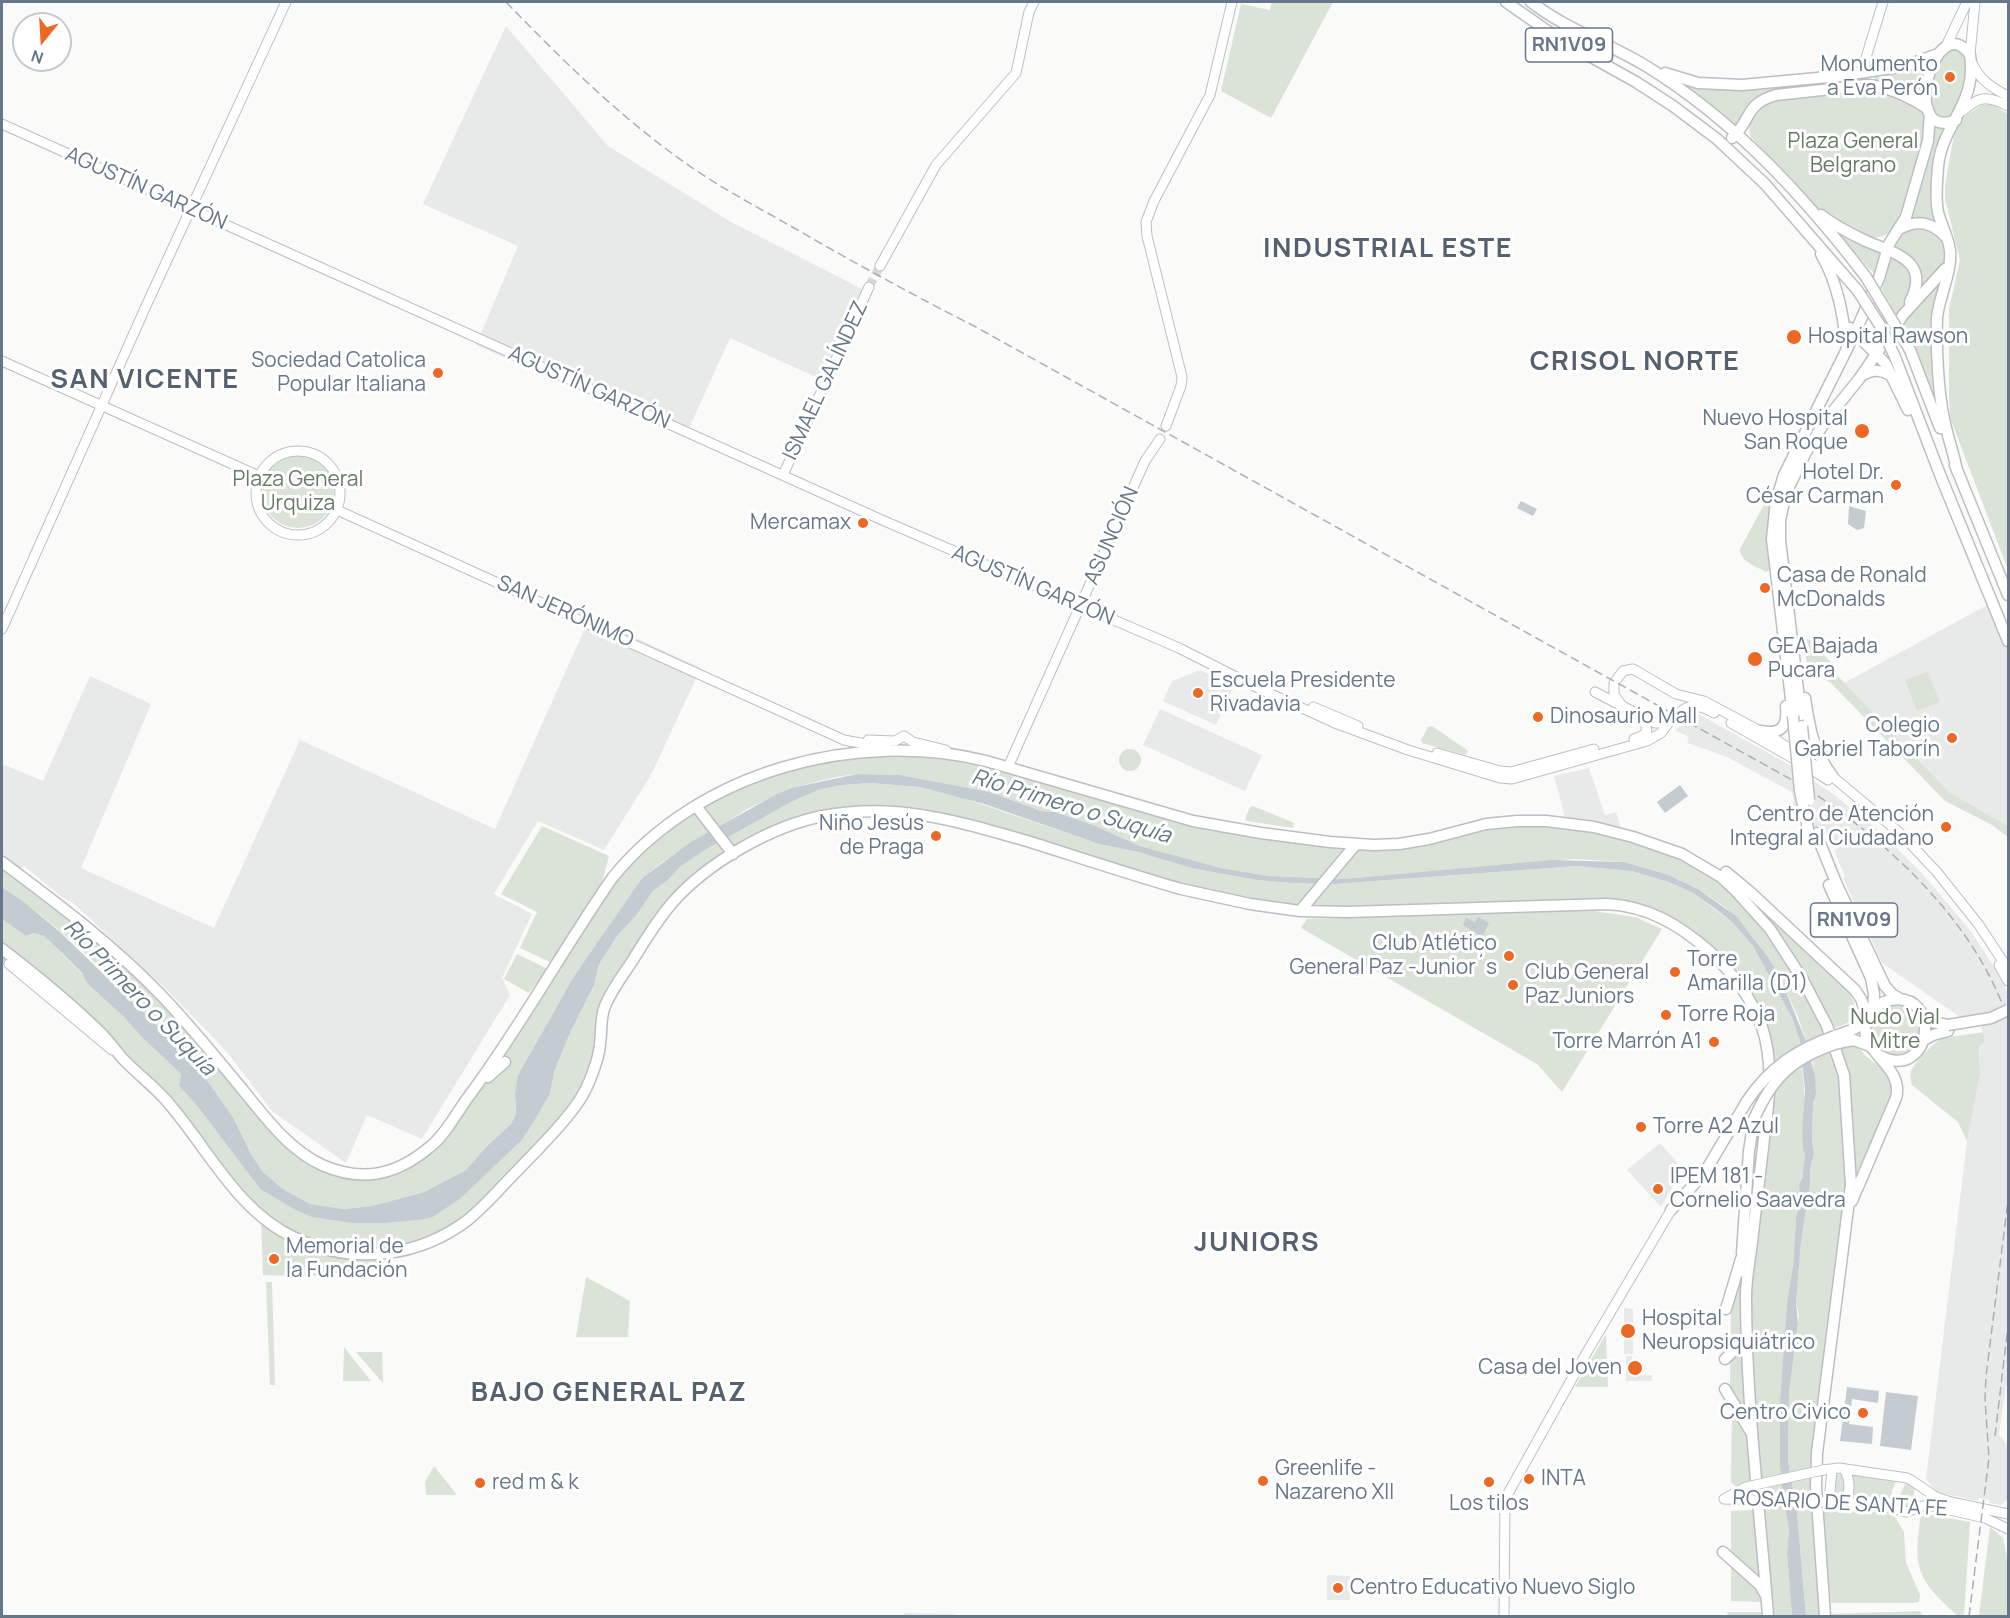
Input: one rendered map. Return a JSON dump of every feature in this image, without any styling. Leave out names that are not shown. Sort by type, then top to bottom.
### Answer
[{"type":"main road","points":[[2,629],[286,2]]},
{"type":"main road","points":[[880,266],[936,165],[1016,73],[1029,12],[1034,2]]},
{"type":"main road","points":[[1166,426],[1181,386],[1182,377],[1163,291],[1147,236],[1146,222],[1154,201],[1207,103],[1232,2]]},
{"type":"main road","name":"RN1V09","points":[[1506,2],[1545,31],[1636,82],[1673,106],[1724,144],[1765,184],[1822,255],[1834,280],[1843,315],[1847,350],[1789,465],[1778,494],[1772,530],[1778,595],[1813,834],[1821,866],[1871,978],[1874,994],[1869,1016]]},
{"type":"main road","name":"RN1V09","points":[[1531,2],[1571,28],[1644,65],[1699,101],[1737,133],[1800,198],[1832,223],[1905,259],[1916,274],[1914,293],[1903,315],[1861,377],[1821,428],[1786,493],[1780,529],[1797,716]]},
{"type":"main road","points":[[1868,85],[1864,64],[1883,2]]},
{"type":"main road","points":[[1847,350],[1877,284],[1887,249],[1906,217],[1928,141],[1927,81],[1967,2]]},
{"type":"main road","points":[[1957,471],[1943,416],[1938,342],[1938,315],[1950,250],[1937,204],[1938,164],[1943,143],[1958,116],[1970,86],[1974,2]]},
{"type":"main road","points":[[1644,65],[1689,81],[1725,86],[1781,82],[1905,66],[1960,45],[1970,58],[1976,72],[1986,83],[2008,96]]},
{"type":"main road","points":[[1724,144],[1737,133],[1750,111],[1769,98],[1868,85],[1905,96],[1941,122],[1958,116],[1975,101],[1983,98],[1998,100],[2008,106]]},
{"type":"main road","name":"AGUSTÍN GARZÓN","points":[[2,124],[783,475],[1179,648],[1287,702],[1335,723],[1414,752],[1500,778],[1518,778],[1647,741],[1661,733],[1674,717]]},
{"type":"main road","points":[[1765,184],[1858,291],[1881,327],[2008,641]]},
{"type":"main road","points":[[1800,198],[1866,277],[1910,350],[2008,595]]},
{"type":"main road","points":[[1899,229],[1911,223],[1922,222],[1936,228],[1946,237]]},
{"type":"main road","points":[[1903,315],[1939,277],[1948,264]]},
{"type":"main road","name":"ISMAEL GALÍNDEZ","points":[[783,475],[869,287]]},
{"type":"main road","points":[[1843,315],[1855,333],[1885,363],[1939,472]]},
{"type":"main road","points":[[2,361],[259,476]]},
{"type":"main road","points":[[1861,377],[1871,371],[1881,370],[1893,377]]},
{"type":"main road","name":"ASUNCIÓN","points":[[1008,767],[1145,461],[1160,439]]},
{"type":"main road","points":[[290,451],[303,451],[316,455],[327,462],[335,472],[340,484],[337,510],[330,521],[320,529],[308,534],[295,535],[282,531],[271,524],[260,508],[256,489],[259,476],[272,460],[290,451]]},
{"type":"main road","name":"SAN JERÓNIMO","points":[[337,510],[850,742],[896,749]]},
{"type":"main road","points":[[1785,582],[1794,615],[1806,702],[1816,752],[1833,777]]},
{"type":"main road","points":[[1761,731],[1769,733],[1778,730],[1787,720],[1778,595]]},
{"type":"main road","name":"AGUSTÍN GARZÓN","points":[[1179,648],[1195,652],[1290,697],[1378,734],[1506,772],[1642,736],[1647,728],[1646,723],[1640,717]]},
{"type":"main road","points":[[1622,706],[1615,698],[1614,683],[1623,671],[1633,669],[1676,694],[1704,701],[1761,731],[1806,763],[1856,801],[1921,862],[1980,935],[2008,981]]},
{"type":"main road","points":[[1595,692],[1640,717],[1661,724],[1688,706],[1699,706],[1833,777],[1917,850],[1979,925],[2008,969]]},
{"type":"main road","points":[[1674,717],[1678,704],[1676,694]]},
{"type":"main road","name":"SAN JERÓNIMO","points":[[792,716],[866,739],[895,741],[904,736],[909,741],[959,754]]},
{"type":"main road","points":[[2,862],[99,936],[138,972],[183,1018],[283,1136],[304,1155],[320,1164],[363,1176],[383,1173],[398,1167],[432,1145],[496,1058],[613,877],[647,843],[725,790],[793,764],[839,753],[896,749],[959,754],[1217,826],[1354,846],[1422,841],[1486,824],[1530,820],[1594,827],[1633,837],[1719,868],[1749,891],[1855,990],[1869,1016],[1865,1034],[1870,1046],[1880,1056],[1896,1080],[1897,1094],[1849,1209]]},
{"type":"main road","points":[[1806,763],[1816,752]]},
{"type":"main road","points":[[698,809],[730,849]]},
{"type":"main road","points":[[9,964],[126,1062],[165,1099],[243,1198],[272,1225],[295,1238],[331,1251],[367,1255],[414,1249],[430,1242],[472,1216],[577,1105],[583,1095],[598,1053],[602,1015],[612,992],[654,927],[674,902],[730,849],[800,821],[851,812],[897,811],[958,821],[1212,897],[1281,910],[1303,908],[1348,912],[1617,905],[1661,917],[1699,943],[1724,965],[1743,989],[1762,1027],[1767,1050],[1769,1095],[1746,1293]]},
{"type":"main road","name":"RN1V09","points":[[1813,834],[1886,986],[1892,994],[1902,1000]]},
{"type":"main road","points":[[1303,908],[1354,846]]},
{"type":"main road","points":[[1682,854],[1721,877],[1762,919],[1803,980],[1827,1026],[1841,1063],[1846,1089],[1851,1185],[1817,1453],[1816,1487],[1825,1616]]},
{"type":"main road","points":[[2,948],[100,1032],[126,1062]]},
{"type":"main road","points":[[1768,1617],[1748,1388],[1746,1293],[1742,1253],[1750,1139],[1754,1119],[1766,1095],[1783,1072],[1808,1054],[1852,1030],[1884,1002],[1893,999],[1902,1000],[1915,1006],[1926,1027],[1924,1040],[1916,1052],[1908,1058],[1892,1060],[1880,1056]]},
{"type":"main road","points":[[1924,1040],[1948,1028],[1986,1019],[2008,1010]]},
{"type":"main road","points":[[1923,1018],[1948,1028],[1991,1024],[2008,1018]]},
{"type":"main road","points":[[1504,1617],[1505,1498],[1584,1357],[1671,1210],[1705,1172],[1747,1101],[1764,1079],[1784,1061],[1807,1046],[1837,1039],[1854,1040],[1870,1046]]},
{"type":"main road","points":[[472,1091],[506,1062]]},
{"type":"main road","points":[[1726,1309],[1742,1253]]},
{"type":"main road","points":[[1725,1359],[1747,1338]]},
{"type":"main road","points":[[1725,1389],[1753,1437]]},
{"type":"main road","points":[[1843,1503],[1850,1485],[1844,1469]]},
{"type":"main road","name":"ROSARIO DE SANTA FE","points":[[2008,1511],[1994,1511],[1951,1502],[1936,1497],[1911,1480],[1844,1469],[1827,1470],[1746,1487],[1724,1500],[1874,1504],[1906,1512],[1923,1506],[1932,1506],[1985,1518],[2008,1529]]},
{"type":"main road","points":[[1827,1470],[1827,1502]]},
{"type":"main road","points":[[1724,1552],[1760,1585],[1766,1597]]},
{"type":"shaded area","points":[[506,26],[608,146],[731,222],[872,294],[829,383],[730,338],[685,437],[476,345],[518,246],[423,204]]},
{"type":"shaded area","points":[[1521,501],[1537,509],[1533,516],[1517,508]]},
{"type":"shaded area","points":[[1849,506],[1866,511],[1864,528],[1857,530],[1848,524]]},
{"type":"shaded area","name":"Colegio Gabriel Taborín","points":[[1989,604],[2008,649],[2008,826],[1949,792],[1844,683]]},
{"type":"shaded area","points":[[590,617],[701,668],[651,775],[604,850],[538,821],[494,894],[532,914],[502,978],[510,995],[422,1139],[367,1115],[346,1163],[272,1111],[227,1052],[167,990],[73,903],[62,897],[24,866],[16,873],[2,862],[2,764],[43,781],[90,676],[151,704],[81,868],[214,928],[300,740],[495,829]]},
{"type":"shaded area","name":"Escuela Presidente Rivadavia","points":[[1200,670],[1234,686],[1216,725],[1163,701],[1172,681]]},
{"type":"shaded area","points":[[1160,709],[1262,755],[1245,791],[1143,745]]},
{"type":"shaded area","points":[[1695,712],[1788,764],[1833,794],[1876,828],[1921,872],[1970,930],[1996,970],[2008,994],[2008,1383],[1999,1435],[2008,1446],[2008,1499],[2001,1505],[1989,1503],[1989,1500],[1979,1498],[1978,1501],[1937,1492],[1926,1479],[1967,1141],[1980,1075],[1979,1046],[1985,1042],[1978,1014],[1960,1017],[1882,963],[1843,878],[1845,876],[1834,850],[1838,848],[1837,845],[1796,811],[1792,804],[1794,801],[1792,792],[1725,756],[1687,743],[1689,737],[1675,730],[1683,723],[1687,715]]},
{"type":"shaded area","points":[[1589,768],[1605,815],[1616,812],[1621,828],[1588,820],[1565,818],[1554,776]]},
{"type":"shaded area","points":[[857,774],[900,775],[990,792],[1041,811],[1055,812],[1093,825],[1140,846],[1221,868],[1269,876],[1344,879],[1553,860],[1624,862],[1666,874],[1698,889],[1736,916],[1769,958],[1783,984],[1807,1044],[1815,1076],[1816,1094],[1813,1105],[1812,1143],[1814,1153],[1801,1242],[1796,1302],[1798,1323],[1789,1393],[1788,1461],[1797,1512],[1806,1616],[1792,1616],[1787,1553],[1789,1529],[1780,1467],[1780,1401],[1787,1302],[1800,1200],[1799,1185],[1803,1176],[1805,1153],[1802,1136],[1805,1091],[1800,1041],[1792,1018],[1753,946],[1733,923],[1717,910],[1693,893],[1669,882],[1631,871],[1577,866],[1335,884],[1256,880],[1191,868],[1138,852],[1099,844],[984,804],[920,787],[870,783],[821,789],[793,801],[705,850],[680,867],[653,891],[635,917],[617,936],[599,964],[594,985],[554,1072],[550,1094],[522,1140],[460,1199],[433,1217],[383,1223],[353,1223],[312,1217],[260,1189],[198,1107],[179,1086],[181,1074],[87,983],[82,973],[44,936],[33,933],[26,936],[2,919],[2,887],[59,931],[172,1040],[211,1086],[234,1119],[251,1154],[263,1172],[283,1189],[310,1204],[344,1209],[372,1206],[424,1192],[466,1170],[511,1124],[516,1114],[515,1094],[518,1075],[574,976],[642,878],[691,842],[775,795],[791,788]]},
{"type":"shaded area","points":[[1680,785],[1688,796],[1665,813],[1657,802]]},
{"type":"shaded area","points":[[1478,917],[1489,923],[1482,937],[1463,925],[1466,918],[1475,922]]},
{"type":"shaded area","name":"IPEM 181 - Cornelio Saavedra","points":[[1660,1143],[1683,1169],[1661,1207],[1627,1170]]},
{"type":"shaded area","name":"Hospital Neuropsiquiátrico","points":[[1624,1308],[1633,1309],[1633,1354],[1624,1354]]},
{"type":"shaded area","name":"Casa del Joven","points":[[1626,1356],[1632,1356],[1632,1366],[1638,1361],[1646,1368],[1641,1375],[1652,1375],[1652,1381],[1626,1381]]},
{"type":"shaded area","points":[[1847,1387],[1879,1391],[1878,1403],[1852,1399],[1849,1424],[1873,1427],[1872,1444],[1840,1441]]},
{"type":"shaded area","points":[[1886,1392],[1918,1396],[1911,1450],[1880,1446]]},
{"type":"shaded area","name":"Centro Educativo Nuevo Siglo","points":[[1327,1575],[1350,1576],[1350,1600],[1327,1600]]},
{"type":"shaded area","points":[[904,1613],[956,1614],[956,1616],[904,1616]]},
{"type":"green space","points":[[1272,2],[1333,2],[1271,118],[1221,91],[1241,4],[1270,10]]},
{"type":"green space","points":[[1953,49],[1963,53],[1966,76],[1955,114],[1944,118],[1935,114],[1931,88],[1940,61]]},
{"type":"green space","points":[[1932,58],[1924,103],[1875,83],[1873,73]]},
{"type":"green space","points":[[1860,76],[1863,84],[1783,93],[1788,85]]},
{"type":"green space","points":[[1671,78],[1724,88],[1750,89],[1778,86],[1749,105],[1738,127]]},
{"type":"green space","name":"Plaza General Belgrano","points":[[1868,89],[1895,96],[1915,105],[1922,114],[1926,128],[1917,167],[1896,224],[1884,236],[1875,237],[1869,237],[1828,218],[1750,136],[1749,126],[1751,117],[1758,108],[1778,98]]},
{"type":"green space","points":[[1992,104],[2008,114],[2008,570],[1951,420],[1949,399],[1949,309],[1960,260],[1945,199],[1945,185],[1959,120],[1982,105]]},
{"type":"green space","points":[[1933,125],[1948,128],[1942,137],[1939,226],[1912,220],[1933,134]]},
{"type":"green space","points":[[1832,228],[1883,253],[1876,276]]},
{"type":"green space","points":[[1911,229],[1931,231],[1947,245],[1943,266],[1921,289],[1920,274],[1915,263],[1907,255],[1894,248],[1905,232]]},
{"type":"green space","points":[[1891,254],[1911,272],[1908,296],[1898,318],[1882,290]]},
{"type":"green space","points":[[1943,280],[1937,304],[1942,424],[1903,325],[1912,310]]},
{"type":"green space","name":"Plaza General Urquiza","points":[[305,456],[324,466],[332,478],[334,492],[332,506],[324,518],[312,526],[291,528],[272,518],[264,506],[262,485],[272,466],[284,458]]},
{"type":"green space","points":[[1768,497],[1771,499],[1769,570],[1766,572],[1746,560],[1740,549]]},
{"type":"green space","points":[[1807,639],[1814,642],[1814,646],[1832,663],[1830,668],[1949,792],[2008,826],[2008,837],[1992,825],[1945,801],[1831,683],[1822,678],[1809,678],[1804,645],[1807,645]]},
{"type":"green space","points":[[1928,672],[1940,702],[1917,711],[1905,680]]},
{"type":"green space","points":[[1432,726],[1468,752],[1465,755],[1422,743],[1421,740],[1428,727]]},
{"type":"green space","points":[[1130,749],[1138,752],[1141,760],[1138,768],[1130,771],[1122,768],[1119,760],[1122,752]]},
{"type":"green space","points":[[938,752],[1193,821],[1373,845],[1486,824],[1594,827],[1714,871],[1780,943],[1841,1063],[1851,1185],[1817,1453],[1825,1616],[1806,1616],[1797,1512],[1788,1461],[1789,1393],[1799,1316],[1796,1302],[1801,1242],[1814,1153],[1813,1105],[1816,1094],[1813,1062],[1798,1017],[1783,984],[1769,958],[1752,936],[1725,907],[1698,889],[1666,874],[1624,862],[1574,859],[1344,879],[1269,876],[1221,868],[1140,846],[1093,825],[1055,812],[1041,811],[990,792],[900,775],[857,774],[791,788],[749,808],[664,861],[642,878],[574,976],[518,1075],[516,1114],[511,1124],[466,1170],[424,1192],[372,1206],[344,1209],[310,1204],[283,1189],[263,1172],[251,1154],[234,1119],[222,1103],[146,1016],[92,960],[63,934],[2,887],[2,862],[145,978],[259,1109],[311,1159],[372,1175],[430,1147],[613,877],[696,806],[816,758]]},
{"type":"green space","points":[[870,783],[920,787],[963,798],[1099,844],[1138,852],[1191,868],[1256,880],[1335,884],[1577,866],[1631,871],[1669,882],[1693,893],[1733,923],[1753,946],[1792,1018],[1800,1041],[1802,1062],[1805,1104],[1802,1136],[1805,1153],[1804,1174],[1799,1185],[1800,1199],[1787,1302],[1780,1401],[1780,1467],[1789,1529],[1787,1553],[1792,1616],[1768,1616],[1746,1293],[1769,1065],[1750,1001],[1699,943],[1629,907],[1348,912],[1212,897],[976,826],[879,810],[781,828],[689,886],[612,992],[600,1043],[583,1095],[479,1209],[430,1243],[350,1253],[271,1225],[170,1105],[2,949],[2,919],[26,936],[33,933],[44,936],[181,1074],[179,1086],[198,1107],[260,1189],[286,1204],[353,1223],[433,1217],[460,1199],[522,1140],[550,1094],[554,1072],[594,985],[599,964],[617,936],[635,917],[653,891],[680,867],[705,850],[793,801],[821,789]]},
{"type":"green space","points":[[1253,806],[1294,823],[1293,828],[1247,821],[1245,819],[1250,807]]},
{"type":"green space","points":[[542,826],[609,856],[599,893],[550,962],[520,948],[537,912],[501,894]]},
{"type":"green space","name":"Club General Paz Juniors","points":[[1580,909],[1635,917],[1662,929],[1562,1092],[1537,1064],[1301,928],[1307,919]]},
{"type":"green space","points":[[1763,912],[1849,992],[1856,1011],[1852,1020],[1833,1028],[1809,980]]},
{"type":"green space","points":[[517,954],[548,969],[529,993],[504,979]]},
{"type":"green space","name":"Nudo Vial Mitre","points":[[1885,1005],[1908,1007],[1916,1014],[1920,1022],[1917,1041],[1912,1049],[1904,1054],[1894,1056],[1883,1053],[1870,1040],[1870,1019]]},
{"type":"green space","points":[[1983,1032],[1985,1042],[1979,1046],[1980,1075],[1967,1141],[1958,1122],[1912,1085],[1910,1073],[1924,1054],[1940,1040]]},
{"type":"green space","points":[[1851,1045],[1858,1048],[1886,1072],[1891,1082],[1890,1098],[1854,1180],[1839,1048]]},
{"type":"green space","points":[[261,1219],[281,1234],[378,1258],[381,1263],[360,1272],[344,1274],[263,1275]]},
{"type":"green space","points":[[586,1277],[630,1301],[628,1337],[576,1337]]},
{"type":"green space","points":[[266,1282],[272,1282],[275,1385],[270,1385]]},
{"type":"green space","points":[[1740,1282],[1747,1415],[1730,1389],[1731,1307]]},
{"type":"green space","points":[[1606,1334],[1608,1387],[1575,1387]]},
{"type":"green space","points":[[344,1347],[371,1381],[343,1381]]},
{"type":"green space","points":[[356,1352],[382,1352],[383,1383]]},
{"type":"green space","points":[[1732,1408],[1749,1430],[1753,1483],[1736,1487],[1731,1482]]},
{"type":"green space","points":[[434,1466],[457,1495],[426,1495],[425,1482]]},
{"type":"green space","points":[[1840,1474],[1847,1481],[1844,1497],[1836,1500],[1832,1496],[1835,1475]]},
{"type":"green space","points":[[1851,1475],[1896,1481],[1892,1491],[1893,1504],[1849,1501],[1854,1488]]},
{"type":"green space","points":[[1906,1482],[1915,1487],[1912,1506],[1904,1508],[1899,1497]]},
{"type":"green space","points":[[1755,1510],[1760,1577],[1731,1551],[1731,1511]]},
{"type":"green space","points":[[1822,1511],[1884,1512],[1895,1517],[1904,1532],[1906,1563],[1920,1595],[1919,1602],[1831,1603]]},
{"type":"green space","points":[[1921,1513],[1970,1522],[1964,1616],[1958,1616],[1933,1592],[1921,1571],[1918,1547]]},
{"type":"green space","points":[[1990,1527],[2003,1538],[2008,1562],[2008,1616],[1979,1616]]},
{"type":"green space","points":[[1731,1565],[1753,1585],[1762,1602],[1731,1601]]},
{"type":"green space","points":[[1920,1611],[1923,1616],[1828,1616],[1828,1614]]},
{"type":"green space","points":[[1727,1612],[1761,1612],[1761,1616],[1728,1616]]},
{"type":"tunnel","points":[[869,287],[880,266]]},
{"type":"tunnel","points":[[2,958],[9,964]]},
{"type":"railway","points":[[506,2],[551,48],[623,114],[673,154],[723,188],[1803,786],[1866,832],[1897,858],[1925,887],[1951,917],[1974,950],[1993,984],[2008,1020]]},
{"type":"railway","points":[[1969,1616],[1989,1458],[1985,1399],[1986,1376],[2008,1201]]},
{"type":"railway","points":[[1995,1436],[2008,1326]]},
{"type":"place","name":"Monumento a Eva Perón","points":[[1950,77]]},
{"type":"place","name":"Hospital Rawson","points":[[1794,337]]},
{"type":"place","name":"Sociedad Catolica Popular Italiana","points":[[438,373]]},
{"type":"place","name":"Nuevo Hospital San Roque","points":[[1862,431]]},
{"type":"place","name":"Hotel Dr. César Carman","points":[[1896,485]]},
{"type":"place","name":"Mercamax","points":[[863,523]]},
{"type":"place","name":"Casa de Ronald McDonalds","points":[[1765,588]]},
{"type":"place","name":"GEA Bajada Pucara","points":[[1755,659]]},
{"type":"place","name":"Escuela Presidente Rivadavia","points":[[1198,693]]},
{"type":"place","name":"Dinosaurio Mall","points":[[1538,717]]},
{"type":"place","name":"Colegio Gabriel Taborín","points":[[1952,738]]},
{"type":"place","name":"Centro de Atención Integral al Ciudadano","points":[[1946,827]]},
{"type":"place","name":"Niño Jesús de Praga","points":[[936,836]]},
{"type":"place","name":"Club Atlético General Paz -Junior´s","points":[[1509,956]]},
{"type":"place","name":"Torre Amarilla (D1)","points":[[1675,972]]},
{"type":"place","name":"Club General Paz Juniors","points":[[1513,985]]},
{"type":"place","name":"Torre Roja","points":[[1666,1015]]},
{"type":"place","name":"Torre Marrón A1","points":[[1714,1042]]},
{"type":"place","name":"Torre A2 Azul","points":[[1641,1127]]},
{"type":"place","name":"IPEM 181 - Cornelio Saavedra","points":[[1658,1189]]},
{"type":"place","name":"Memorial de la Fundación","points":[[274,1259]]},
{"type":"place","name":"Hospital Neuropsiquiátrico","points":[[1628,1331]]},
{"type":"place","name":"Casa del Joven","points":[[1635,1368]]},
{"type":"place","name":"Centro Civico","points":[[1863,1413]]},
{"type":"place","name":"INTA","points":[[1529,1479]]},
{"type":"place","name":"Greenlife - Nazareno XII","points":[[1263,1481]]},
{"type":"place","name":"Los tilos","points":[[1489,1482]]},
{"type":"place","name":"red m & k","points":[[480,1483]]},
{"type":"place","name":"Centro Educativo Nuevo Siglo","points":[[1338,1588]]},
{"type":"district","name":"INDUSTRIAL ESTE","points":[[1388,249]]},
{"type":"district","name":"CRISOL NORTE","points":[[1635,362]]},
{"type":"district","name":"SAN VICENTE","points":[[145,380]]},
{"type":"district","name":"JUNIORS","points":[[1257,1243]]},
{"type":"district","name":"BAJO GENERAL PAZ","points":[[609,1393]]},
{"type":"water label","name":"Río Primero o Suquía","points":[[1071,807]]},
{"type":"water label","name":"Río Primero o Suquía","points":[[139,998]]}]
